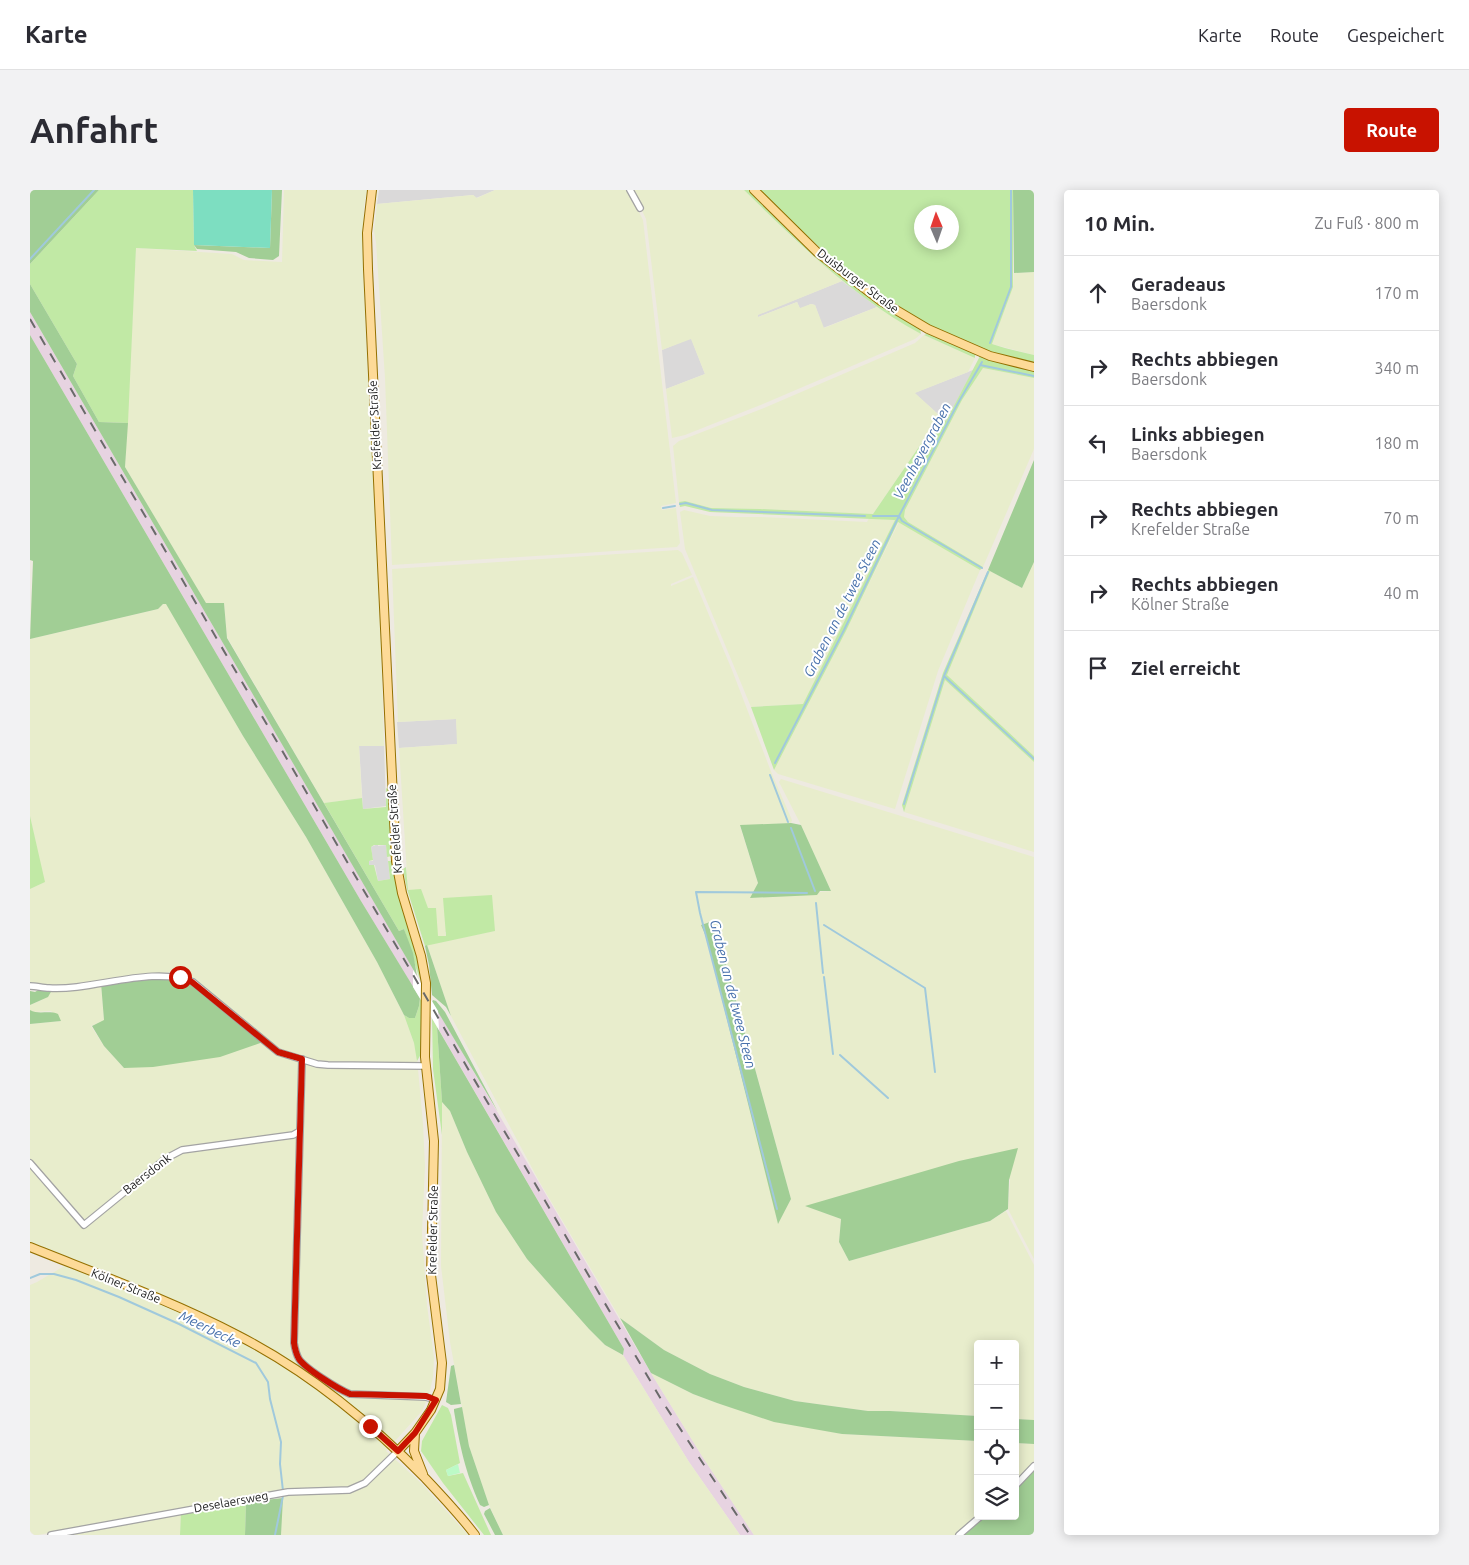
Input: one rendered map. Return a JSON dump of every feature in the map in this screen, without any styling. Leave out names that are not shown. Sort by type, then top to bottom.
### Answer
[{"type":"main road","name":"Krefelder Straße","points":[[372,190],[367,233],[367,260],[396,860],[402,893],[417,943],[426,989],[426,1066],[434,1141],[432,1275],[442,1363],[441,1381],[436,1400],[415,1433],[398,1451]]},
{"type":"main road","name":"Duisburger Straße","points":[[754,190],[817,252],[881,301],[928,329],[984,354],[1034,367]]},
{"type":"main road","name":"Kölner Straße","points":[[30,1247],[210,1321],[277,1357],[352,1410],[398,1451],[475,1535]]},
{"type":"main road","points":[[415,1433],[414,1451],[424,1478]]},
{"type":"street","points":[[630,190],[640,208]]},
{"type":"street","points":[[30,986],[50,988],[149,977],[180,977],[192,982],[278,1052],[317,1064],[426,1066]]},
{"type":"street","points":[[302,1059],[294,1343],[296,1354],[301,1361],[342,1391],[350,1394],[426,1396],[436,1400]]},
{"type":"street","name":"Baersdonk","points":[[30,1163],[84,1225],[165,1160],[182,1150],[293,1135],[300,1131]]},
{"type":"street","name":"Deselaersweg","points":[[51,1535],[288,1492],[349,1490],[365,1483],[398,1451]]},
{"type":"street","points":[[1019,1482],[1034,1466]]},
{"type":"street","points":[[959,1535],[976,1520]]},
{"type":"shaded area","points":[[379,190],[495,190],[476,198],[473,195],[377,204]]},
{"type":"shaded area","points":[[842,281],[877,307],[823,328],[815,305],[811,304],[800,309],[797,302],[758,317],[757,315]]},
{"type":"shaded area","points":[[30,312],[651,1373],[754,1535],[740,1535],[689,1462],[623,1355],[624,1349],[439,1030],[361,901],[30,335]]},
{"type":"shaded area","points":[[691,338],[705,374],[666,389],[662,350]]},
{"type":"shaded area","points":[[973,370],[946,421],[914,393],[968,372]]},
{"type":"shaded area","points":[[456,719],[458,744],[399,748],[397,722]]},
{"type":"shaded area","points":[[359,745],[384,746],[386,806],[363,809]]},
{"type":"shaded area","points":[[378,844],[378,846],[386,845],[390,879],[378,881],[375,865],[369,866],[369,861],[373,861],[371,847]]},
{"type":"green space","points":[[30,190],[99,190],[30,264]]},
{"type":"green space","points":[[99,190],[193,190],[194,245],[197,251],[136,248],[128,423],[99,422],[73,376],[77,364],[30,284],[30,264]]},
{"type":"green space","points":[[193,190],[272,190],[270,248],[194,245]]},
{"type":"green space","points":[[272,190],[282,190],[279,256],[273,260],[249,258],[236,252],[197,249],[194,245],[270,248]]},
{"type":"green space","points":[[284,190],[367,190],[364,206],[363,268],[377,510],[384,746],[359,746],[362,798],[324,803],[227,637],[224,603],[206,604],[125,467],[136,248],[232,254],[244,260],[282,262]]},
{"type":"green space","points":[[495,190],[628,190],[643,220],[676,503],[661,506],[662,510],[676,508],[680,543],[677,547],[392,565],[385,378],[374,231],[377,204],[473,195],[477,198]]},
{"type":"green space","points":[[632,190],[744,190],[794,239],[842,281],[758,315],[758,317],[797,302],[800,308],[811,304],[815,305],[824,328],[877,307],[921,334],[915,339],[763,404],[685,435],[672,438],[666,389],[705,374],[691,339],[662,350],[646,219]]},
{"type":"green space","points":[[744,190],[750,190],[830,265],[873,299],[920,329],[921,334],[872,303],[850,286],[806,250]]},
{"type":"green space","points":[[758,190],[1013,190],[1013,287],[992,344],[1034,355],[1034,363],[990,353],[936,330],[888,301],[830,257]]},
{"type":"green space","points":[[1013,190],[1034,190],[1034,272],[1014,273]]},
{"type":"green space","points":[[1034,272],[1034,355],[992,344],[1013,287],[1014,273]]},
{"type":"green space","points":[[30,284],[77,364],[73,376],[99,422],[128,423],[125,467],[206,603],[224,603],[227,638],[399,931],[404,929],[413,953],[417,976],[30,312]]},
{"type":"green space","points":[[929,333],[975,354],[975,358],[924,335]]},
{"type":"green space","points":[[30,335],[361,901],[420,998],[415,1018],[409,1018],[404,1015],[377,962],[306,837],[243,736],[166,604],[163,604],[158,609],[30,639],[33,561],[30,560]]},
{"type":"green space","points":[[924,335],[975,358],[968,372],[915,393],[940,416],[873,514],[711,508],[685,501],[679,502],[673,446],[679,441],[764,408],[915,343]]},
{"type":"green space","points":[[980,356],[1034,369],[1034,378],[983,368],[962,400],[905,510],[904,517],[908,522],[983,567],[980,570],[898,522],[846,631],[774,770],[751,707],[803,704],[895,520],[710,512],[685,506],[680,507],[679,502],[685,501],[711,508],[873,514],[940,416],[946,421]]},
{"type":"green space","points":[[983,368],[1034,378],[1034,449],[983,567],[908,522],[904,517],[905,510],[962,400]]},
{"type":"green space","points":[[1034,460],[1034,562],[1022,588],[988,570]]},
{"type":"green space","points":[[684,510],[710,516],[867,522],[869,518],[895,520],[803,704],[751,707],[685,549],[680,512]]},
{"type":"green space","points":[[899,522],[980,570],[938,671],[895,809],[778,774],[774,770],[846,631]]},
{"type":"green space","points":[[678,550],[682,553],[692,575],[671,584],[671,586],[693,577],[792,820],[791,823],[740,826],[758,883],[751,898],[831,891],[779,782],[781,779],[1034,857],[1034,1259],[1008,1209],[1010,1179],[806,1206],[841,1219],[839,1242],[849,1261],[990,1221],[1006,1211],[1034,1265],[1034,1420],[1019,1419],[1019,1340],[974,1340],[974,1416],[868,1411],[795,1401],[744,1387],[710,1374],[664,1350],[620,1318],[539,1181],[451,1016],[427,945],[494,931],[445,932],[446,936],[438,937],[428,909],[408,890],[399,748],[457,744],[456,719],[398,722],[392,569]],"holes":[[[712,921],[719,937],[791,1199],[778,1223],[725,1011],[701,925]]]},
{"type":"green space","points":[[1034,562],[1034,756],[947,675],[990,571],[1022,588]]},
{"type":"green space","points":[[988,570],[990,571],[947,675],[1034,756],[1034,762],[945,680],[904,812],[902,805],[943,673]]},
{"type":"green space","points":[[166,603],[243,736],[306,837],[377,962],[404,1015],[414,1043],[423,1124],[425,1166],[422,1233],[427,1305],[434,1358],[433,1377],[429,1395],[422,1411],[386,1451],[421,1483],[468,1535],[281,1535],[282,1497],[181,1512],[180,1535],[51,1535],[123,1519],[38,1535],[34,1535],[30,1531],[30,1285],[73,1261],[30,1242],[30,1024],[61,1021],[51,1011],[33,1012],[30,1010],[30,1005],[42,1000],[52,990],[101,983],[104,1021],[91,1026],[104,1046],[124,1068],[232,1015],[180,971],[52,986],[30,983],[30,889],[44,882],[30,816],[30,639],[158,609]]},
{"type":"green space","points":[[945,680],[1034,762],[1034,852],[904,812]]},
{"type":"green space","points":[[386,788],[389,790],[392,856],[387,857],[386,845],[374,845],[371,847],[373,860],[369,861],[369,865],[374,865],[378,881],[390,879],[388,861],[392,861],[398,892],[420,968],[422,984],[404,929],[399,931],[324,803],[362,798],[363,809],[386,807]]},
{"type":"green space","points":[[30,816],[45,882],[30,889]]},
{"type":"green space","points":[[791,823],[801,825],[831,891],[820,891],[817,895],[750,898],[758,883],[740,825]]},
{"type":"green space","points":[[406,867],[408,890],[421,889],[428,908],[436,908],[438,936],[446,936],[443,898],[492,895],[495,931],[425,946],[407,889],[403,869]]},
{"type":"green space","points":[[713,921],[791,1199],[778,1224],[707,939],[701,925]]},
{"type":"green space","points":[[427,945],[451,1016],[446,1007],[432,995],[425,946]]},
{"type":"green space","points":[[166,977],[192,982],[263,1042],[220,1057],[153,1067],[124,1068],[104,1046],[92,1026],[104,1020],[101,983]]},
{"type":"green space","points":[[40,989],[52,990],[48,997],[30,1005],[30,991],[35,992]]},
{"type":"green space","points":[[420,998],[422,1002],[421,1054],[417,1061],[414,1043],[404,1015],[409,1018],[415,1018]]},
{"type":"green space","points":[[433,1000],[445,1012],[498,1112],[432,1002]]},
{"type":"green space","points":[[30,1010],[58,1014],[61,1021],[30,1024]]},
{"type":"green space","points":[[432,1018],[437,1027],[442,1102],[442,1135],[433,1069]]},
{"type":"green space","points":[[437,1027],[624,1349],[623,1355],[605,1345],[589,1329],[527,1259],[496,1212],[467,1152],[450,1111],[442,1102]]},
{"type":"green space","points":[[442,1102],[450,1111],[467,1152],[496,1212],[527,1259],[605,1345],[623,1355],[689,1462],[740,1535],[503,1535],[489,1505],[469,1446],[450,1342],[441,1266]]},
{"type":"green space","points":[[1018,1148],[1009,1180],[1008,1209],[990,1221],[849,1261],[839,1242],[841,1219],[805,1206],[959,1161]]},
{"type":"green space","points":[[620,1318],[664,1350],[710,1374],[744,1387],[795,1401],[868,1411],[974,1416],[974,1441],[842,1434],[774,1422],[693,1394],[651,1373]]},
{"type":"green space","points":[[454,1365],[461,1404],[451,1405],[446,1402],[451,1366]]},
{"type":"green space","points":[[651,1373],[693,1394],[717,1403],[842,1434],[974,1441],[974,1519],[955,1535],[754,1535]]},
{"type":"green space","points":[[442,1405],[448,1408],[451,1415],[460,1463],[446,1470],[448,1476],[463,1473],[491,1535],[484,1535],[443,1483],[421,1451],[422,1441]]},
{"type":"green space","points":[[462,1407],[469,1446],[489,1505],[484,1507],[480,1505],[475,1493],[461,1448],[454,1409]]},
{"type":"green space","points":[[1019,1419],[1034,1420],[1034,1444],[1019,1443]]},
{"type":"green space","points":[[1019,1443],[1034,1444],[1034,1461],[1019,1478]]},
{"type":"green space","points":[[458,1464],[460,1473],[448,1476],[446,1470]]},
{"type":"green space","points":[[1034,1470],[1034,1535],[963,1535],[980,1520],[1019,1520],[1019,1485]]},
{"type":"green space","points":[[283,1498],[281,1535],[245,1535],[246,1502]]},
{"type":"green space","points":[[246,1502],[245,1535],[180,1535],[181,1511]]},
{"type":"green space","points":[[490,1508],[503,1535],[495,1535],[484,1514]]},
{"type":"pier","points":[[413,970],[438,1011],[439,1030],[413,987]]},
{"type":"waterway","points":[[30,259],[94,190]]},
{"type":"waterway","name":"Veenheyergraben","points":[[990,343],[1011,287],[1011,190]]},
{"type":"waterway","name":"Veenheyergraben","points":[[982,362],[958,403],[899,516],[902,521],[982,568]]},
{"type":"waterway","points":[[980,365],[1034,376]]},
{"type":"waterway","points":[[680,504],[686,503],[712,510],[865,516]]},
{"type":"waterway","points":[[663,508],[675,506]]},
{"type":"waterway","points":[[873,516],[899,516]]},
{"type":"waterway","name":"Graben an de twee Steen","points":[[775,763],[844,630],[899,516]]},
{"type":"waterway","name":"Veenheyergraben","points":[[988,572],[944,676],[1034,759]]},
{"type":"waterway","points":[[904,804],[944,676]]},
{"type":"waterway","name":"Graben an de twee Steen","points":[[770,775],[788,822]]},
{"type":"waterway","name":"Graben an de twee Steen","points":[[791,828],[815,891]]},
{"type":"waterway","name":"Graben an de twee Steen","points":[[777,1209],[696,892],[807,893]]},
{"type":"waterway","points":[[816,903],[823,973]]},
{"type":"waterway","points":[[824,925],[925,988],[935,1072]]},
{"type":"waterway","points":[[824,977],[833,1054]]},
{"type":"waterway","points":[[840,1055],[888,1098]]},
{"type":"waterway","name":"Meerbecke","points":[[30,1278],[40,1274],[54,1274],[76,1280],[179,1324],[256,1363],[268,1382],[270,1399],[281,1442],[280,1464],[283,1491]]},
{"type":"waterway","name":"Meerbecke","points":[[275,1535],[283,1496]]},
{"type":"railway","points":[[30,319],[662,1401],[750,1535]]},
{"type":"route","points":[[180,977],[192,982],[278,1052],[302,1059],[294,1343],[296,1354],[301,1361],[342,1391],[350,1394],[426,1396],[436,1400],[415,1433],[398,1451],[370,1426]]}]
